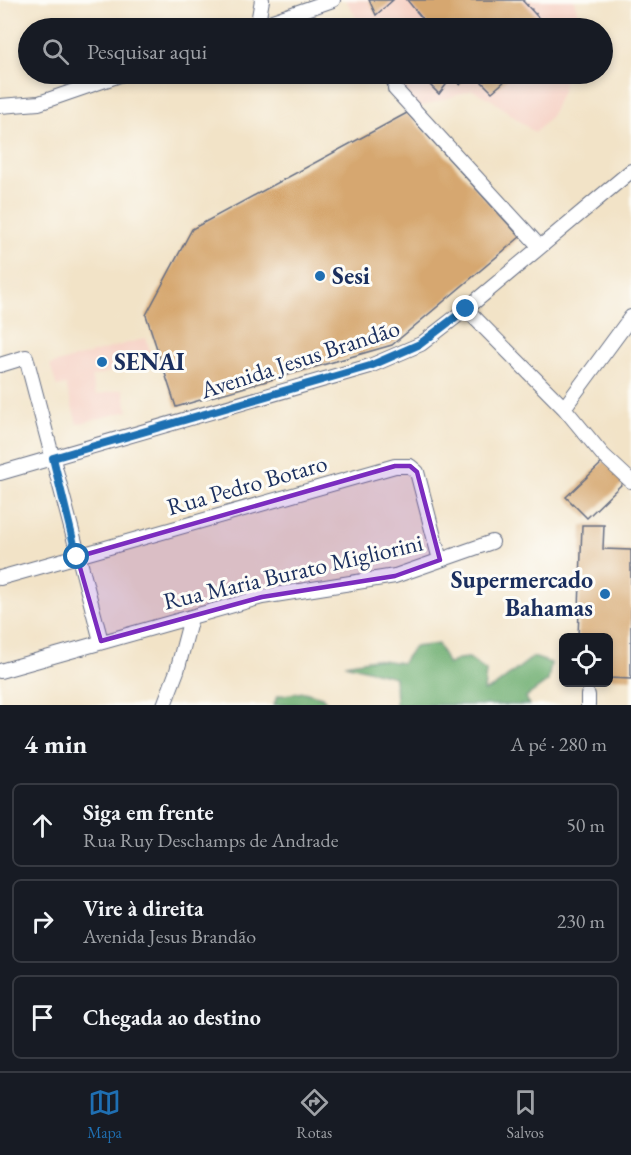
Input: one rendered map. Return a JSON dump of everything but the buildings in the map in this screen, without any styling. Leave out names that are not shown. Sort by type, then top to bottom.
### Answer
[{"type":"street","points":[[258,18],[262,0]]},
{"type":"street","points":[[283,18],[333,0]]},
{"type":"street","points":[[0,106],[39,103],[94,84]]},
{"type":"street","points":[[395,89],[540,248]]},
{"type":"street","name":"Avenida Jesus Brandão","points":[[0,473],[370,366],[420,344],[466,309],[631,171]]},
{"type":"street","points":[[466,309],[564,408],[603,455],[631,482]]},
{"type":"street","points":[[564,408],[631,317]]},
{"type":"street","points":[[0,365],[26,357],[100,641]]},
{"type":"street","name":"Rua Pedro Botaro","points":[[0,578],[395,465],[410,466],[417,472],[440,560]]},
{"type":"street","name":"Rua Maria Burato Migliorini","points":[[0,671],[262,597],[395,576],[492,542]]},
{"type":"street","points":[[164,705],[177,671],[191,618]]},
{"type":"path","points":[[524,0],[538,16]]},
{"type":"highlighted area","points":[[395,466],[410,466],[417,472],[440,560],[395,576],[262,597],[101,641],[77,557]]},
{"type":"shaded area","points":[[346,0],[574,0],[579,18],[356,18]]},
{"type":"shaded area","points":[[386,84],[564,84],[551,116],[535,133],[492,100],[472,90],[408,111]]},
{"type":"shaded area","points":[[146,338],[153,360],[91,377],[96,395],[123,389],[128,411],[77,424],[66,385],[57,387],[50,365]]},
{"type":"green space","points":[[438,644],[448,665],[458,659],[469,658],[486,671],[484,691],[494,687],[533,657],[551,663],[548,681],[526,697],[529,705],[396,705],[395,677],[345,664],[374,659],[402,663],[414,647]]},
{"type":"green space","points":[[304,692],[322,697],[329,705],[274,705],[277,696]]},
{"type":"place","name":"Sesi","points":[[320,276]]},
{"type":"place","name":"SENAI","points":[[102,362]]},
{"type":"place","name":"Supermercado Bahamas","points":[[605,594]]},
{"type":"route","points":[[77,557],[53,458],[370,366],[420,344],[466,309]]}]
